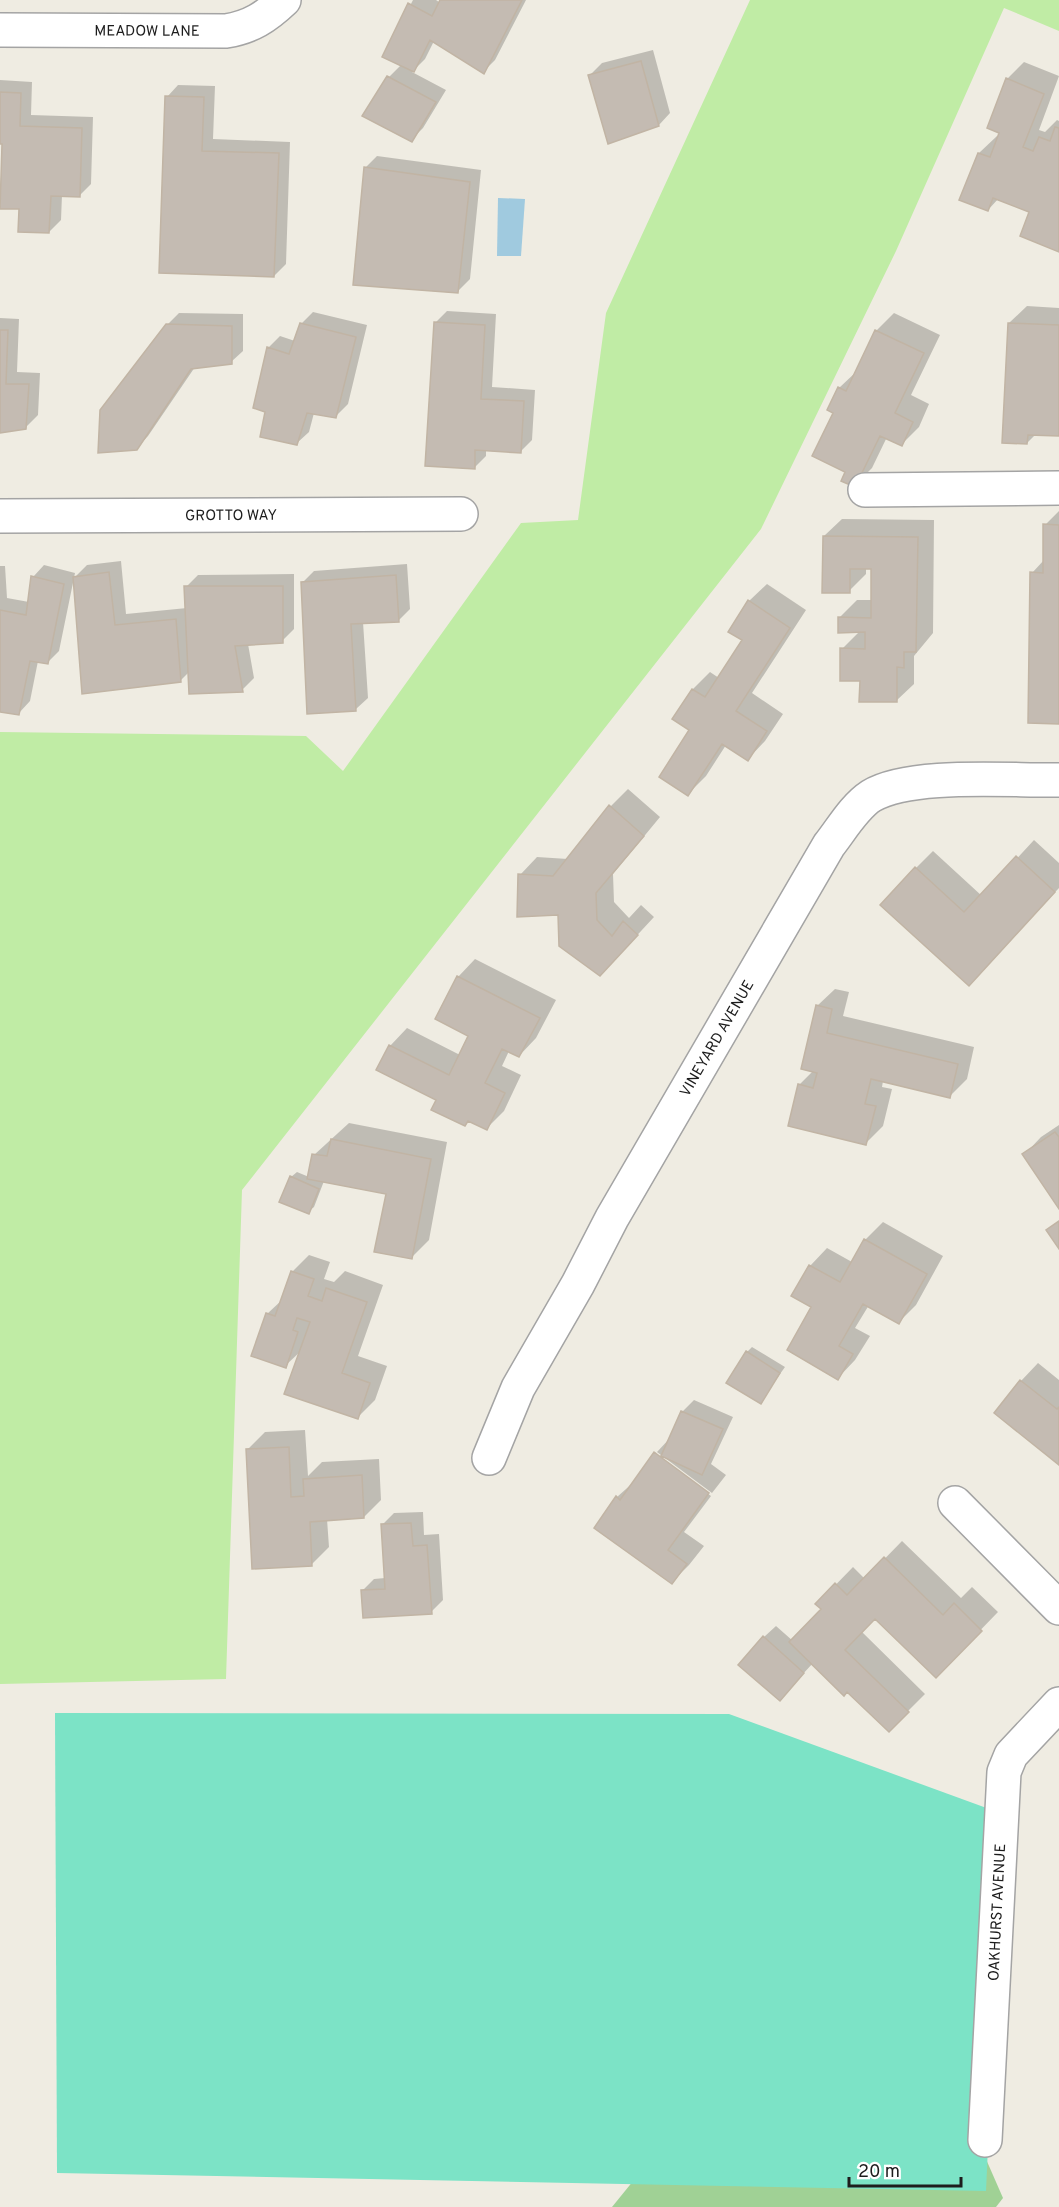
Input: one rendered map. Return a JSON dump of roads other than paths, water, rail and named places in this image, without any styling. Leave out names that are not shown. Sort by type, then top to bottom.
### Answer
[{"type":"street","name":"MEADOW LANE","points":[[0,30],[226,31],[254,24],[270,14],[284,0]]},
{"type":"street","points":[[865,490],[1059,488]]},
{"type":"street","name":"GROTTO WAY","points":[[0,516],[462,514]]},
{"type":"street","name":"VINEYARD AVENUE","points":[[489,1458],[518,1388],[578,1284],[612,1218],[829,845],[857,809],[870,797],[885,790],[925,781],[1059,780]]},
{"type":"street","points":[[955,1503],[1059,1608]]},
{"type":"street","name":"OAKHURST AVENUE","points":[[986,2140],[1004,1772],[1011,1755],[1059,1704]]},
{"type":"water","points":[[498,198],[525,199],[521,256],[497,256]]}]
